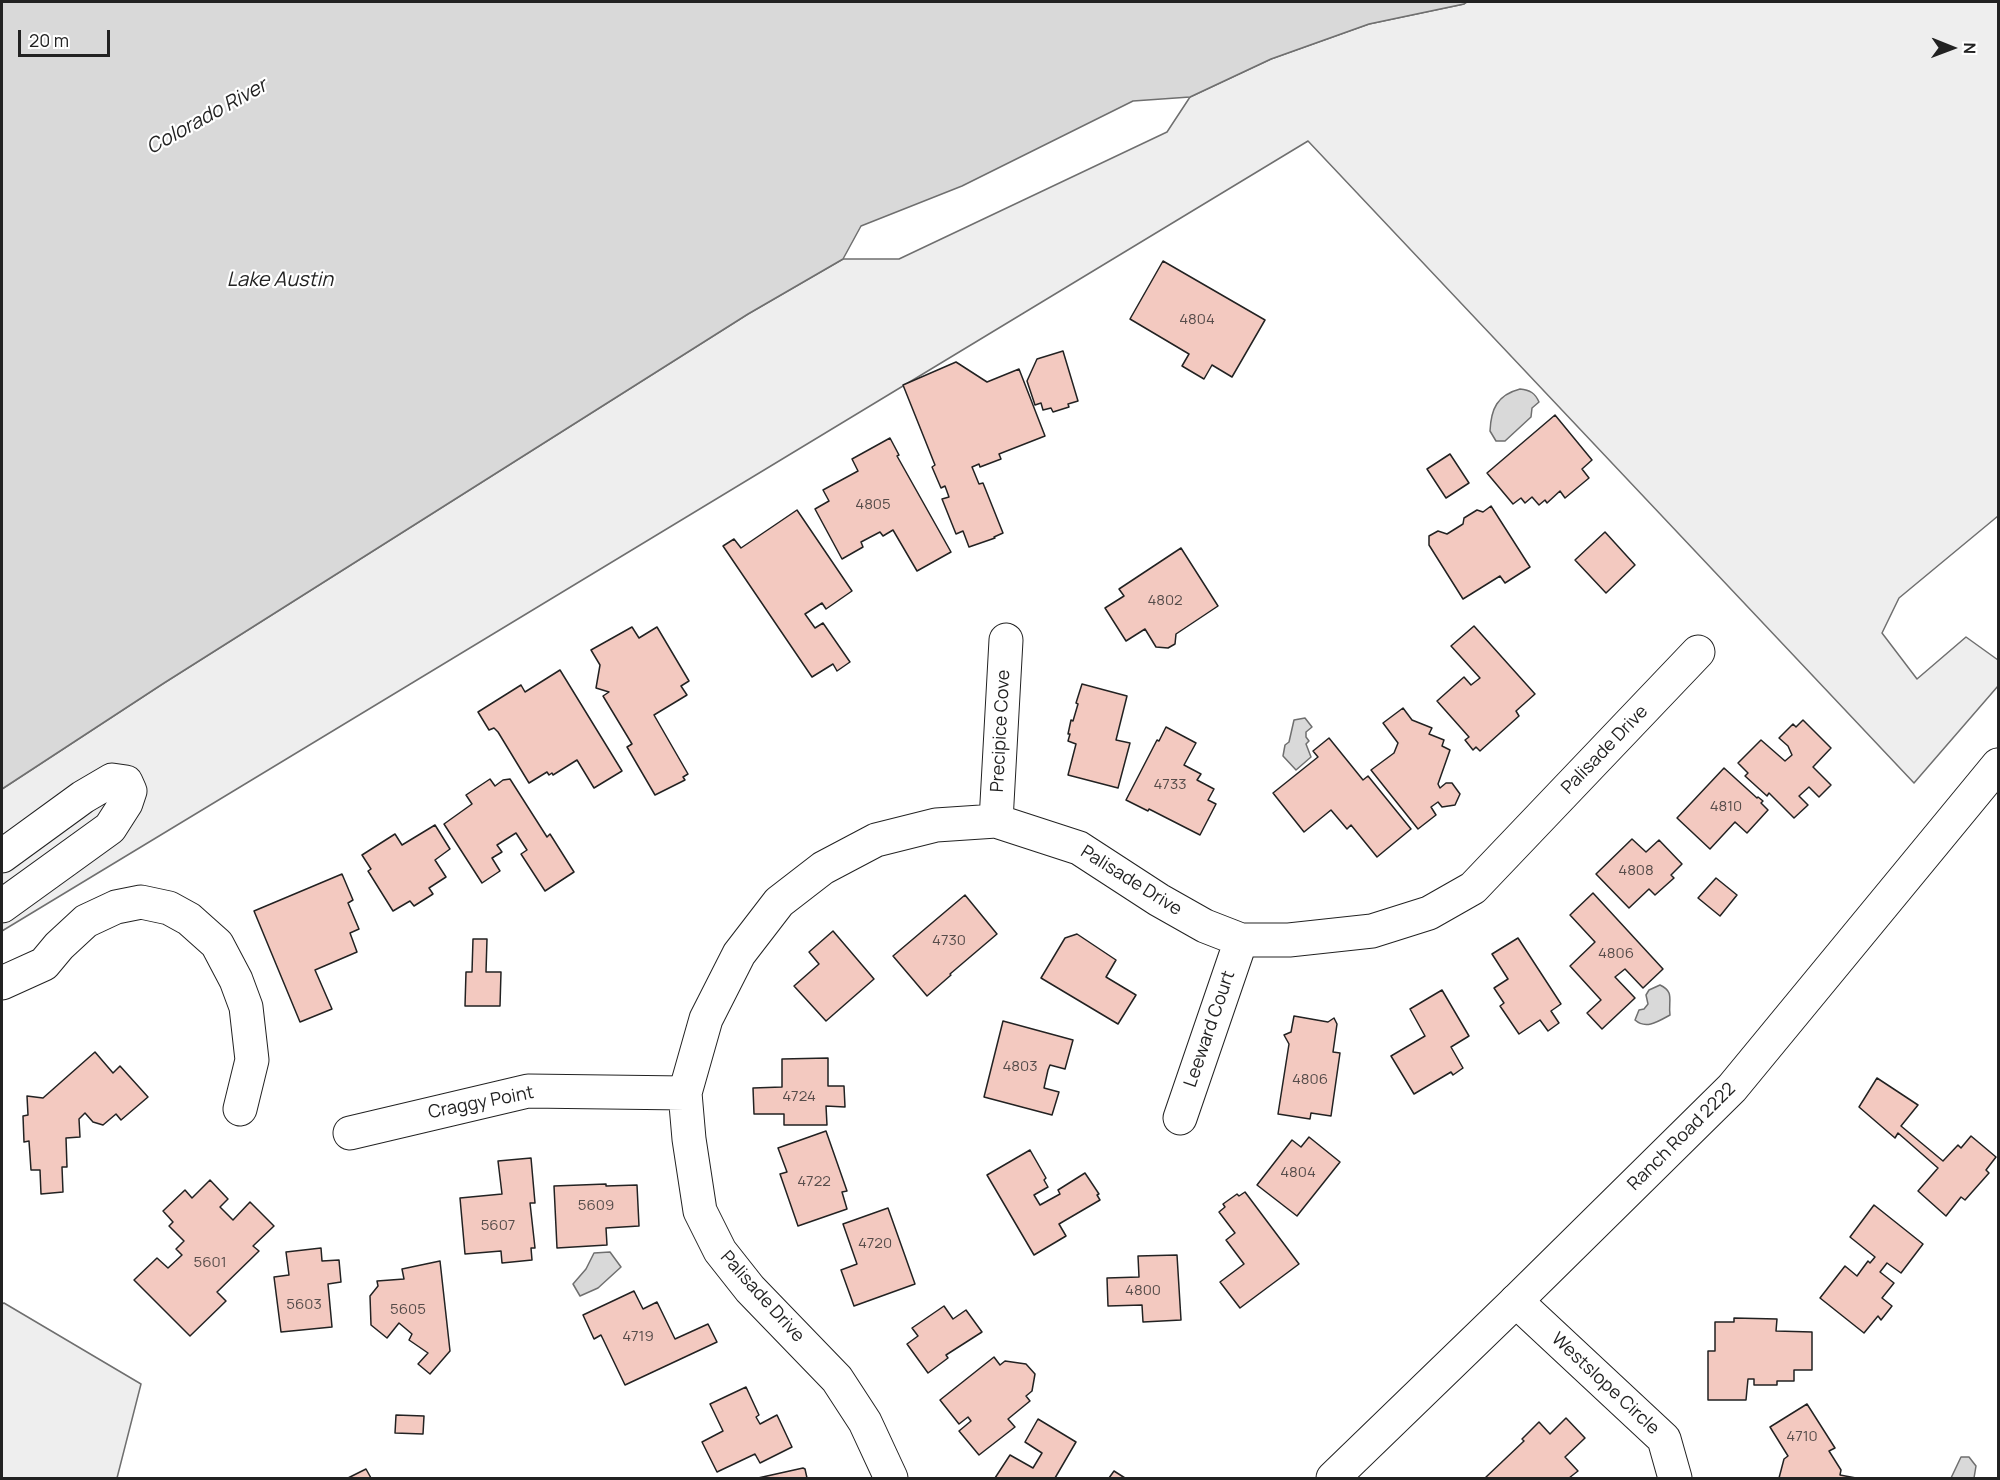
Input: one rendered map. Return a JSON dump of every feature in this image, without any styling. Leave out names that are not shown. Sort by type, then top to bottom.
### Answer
[{"type":"street","name":"Precipice Cove","points":[[996,821],[1006,640]]},
{"type":"street","name":"Palisade Drive","points":[[891,1479],[865,1422],[837,1379],[750,1289],[720,1251],[700,1211],[689,1139],[685,1093],[706,1019],[738,954],[779,902],[823,868],[876,840],[936,825],[996,821],[1079,848],[1159,900],[1205,926],[1241,940],[1289,940],[1372,931],[1429,913],[1473,888],[1698,652]]},
{"type":"street","name":"Ranch Road 2222","points":[[1333,1479],[1732,1088],[1998,765]]},
{"type":"street","points":[[2,856],[83,797],[112,780],[126,782],[130,791],[126,803],[110,828],[2,906]]},
{"type":"street","points":[[2,983],[44,964],[59,945],[86,921],[116,907],[141,902],[168,908],[189,919],[217,944],[236,980],[246,1007],[252,1060],[240,1109]]},
{"type":"street","name":"Leeward Court","points":[[1180,1118],[1241,940]]},
{"type":"street","name":"Craggy Point","points":[[350,1133],[528,1091],[685,1093]]},
{"type":"street","name":"Westslope Circle","points":[[1516,1301],[1664,1439],[1675,1479]]},
{"type":"shaded area","points":[[1467,2],[1998,2],[1998,516],[1899,598],[1882,633],[1917,679],[1966,637],[1998,660],[1998,686],[1914,783],[1308,141],[2,931],[2,789],[164,683],[748,314],[843,259],[899,259],[1167,132],[1190,97],[1271,59],[1369,24]]},
{"type":"shaded area","points":[[4,1303],[141,1384],[117,1478],[2,1478],[2,1304]]},
{"type":"water","name":"Lake Austin","points":[[2,2],[1467,2],[1369,24],[1271,59],[1190,97],[1133,101],[962,186],[861,226],[843,259],[748,314],[164,683],[2,789]]},
{"type":"water","points":[[1520,389],[1532,392],[1539,402],[1532,408],[1531,417],[1505,441],[1496,441],[1490,431],[1494,410],[1501,399]]},
{"type":"water","points":[[1305,718],[1312,727],[1306,732],[1309,741],[1306,744],[1311,757],[1296,770],[1283,756],[1294,720]]},
{"type":"water","points":[[1660,985],[1668,991],[1670,997],[1670,1015],[1652,1023],[1639,1023],[1635,1020],[1639,1010],[1644,1009],[1648,1004],[1646,995],[1649,990]]},
{"type":"water","points":[[610,1252],[621,1267],[598,1288],[580,1296],[573,1284],[586,1269],[594,1253]]},
{"type":"water","points":[[1961,1457],[1969,1457],[1976,1466],[1974,1478],[1951,1478]]},
{"type":"building","points":[[1163,261],[1265,320],[1232,377],[1212,365],[1204,379],[1182,366],[1189,354],[1130,319]]},
{"type":"building","points":[[1063,351],[1078,401],[1068,404],[1069,407],[1053,412],[1051,408],[1043,410],[1041,403],[1035,405],[1027,381],[1037,359]]},
{"type":"building","points":[[956,362],[987,382],[1019,369],[1045,436],[999,454],[1001,459],[980,467],[979,464],[972,467],[979,484],[983,483],[1003,533],[969,547],[963,531],[956,534],[942,499],[949,497],[945,486],[941,488],[932,467],[935,465],[903,385]]},
{"type":"building","points":[[1555,415],[1592,460],[1582,469],[1589,478],[1565,498],[1560,491],[1547,503],[1545,500],[1539,505],[1532,497],[1525,503],[1521,498],[1513,504],[1487,473]]},
{"type":"building","points":[[890,438],[899,455],[897,456],[951,552],[917,571],[893,530],[883,536],[880,532],[861,542],[863,547],[842,559],[815,509],[829,501],[823,490],[858,471],[852,459]]},
{"type":"building","points":[[1450,454],[1469,483],[1446,498],[1427,469]]},
{"type":"building","points":[[1491,506],[1530,567],[1505,583],[1500,576],[1463,599],[1429,545],[1429,536],[1438,531],[1447,534],[1463,524],[1464,518],[1477,510],[1483,512]]},
{"type":"building","points":[[797,510],[852,591],[826,609],[822,603],[805,614],[815,628],[823,623],[850,662],[837,671],[833,664],[812,677],[723,546],[734,539],[741,548]]},
{"type":"building","points":[[1605,532],[1635,565],[1606,593],[1575,560]]},
{"type":"building","points":[[1181,548],[1218,606],[1176,634],[1175,644],[1168,648],[1156,647],[1145,629],[1126,641],[1105,608],[1124,596],[1119,589]]},
{"type":"building","points":[[1474,626],[1535,694],[1516,711],[1519,716],[1480,751],[1476,747],[1473,750],[1465,740],[1469,737],[1437,701],[1464,677],[1471,685],[1480,678],[1451,646]]},
{"type":"building","points":[[632,627],[639,638],[657,627],[689,681],[681,686],[687,695],[654,715],[688,774],[683,777],[685,780],[655,795],[627,747],[632,744],[603,696],[609,692],[596,688],[600,665],[591,650]]},
{"type":"building","points":[[560,670],[622,771],[594,788],[577,760],[553,775],[547,772],[529,783],[498,732],[494,728],[489,730],[478,712],[521,685],[525,692]]},
{"type":"building","points":[[1082,684],[1127,696],[1116,740],[1130,743],[1118,788],[1068,775],[1076,744],[1068,741],[1070,734],[1068,734]]},
{"type":"building","points":[[1403,708],[1412,720],[1432,728],[1429,734],[1444,740],[1442,746],[1450,750],[1438,784],[1440,788],[1446,783],[1452,783],[1460,794],[1455,805],[1442,807],[1438,802],[1431,807],[1436,815],[1418,829],[1371,770],[1394,753],[1398,743],[1383,723]]},
{"type":"building","points":[[1803,720],[1831,748],[1813,767],[1831,785],[1819,797],[1809,787],[1799,796],[1808,805],[1794,818],[1769,793],[1767,796],[1745,776],[1748,773],[1738,763],[1761,740],[1785,761],[1792,755],[1788,746],[1779,738],[1793,724],[1796,727]]},
{"type":"building","points":[[1166,727],[1196,743],[1184,765],[1201,774],[1197,780],[1214,789],[1208,800],[1216,804],[1200,835],[1126,800]]},
{"type":"building","points":[[1329,738],[1363,780],[1368,776],[1411,829],[1377,857],[1351,825],[1347,829],[1331,810],[1304,832],[1273,793],[1318,757],[1313,751]]},
{"type":"building","points":[[1724,768],[1763,801],[1761,803],[1768,810],[1747,833],[1735,822],[1710,849],[1677,818]]},
{"type":"building","points":[[490,779],[495,786],[503,780],[510,779],[547,837],[550,834],[574,872],[545,891],[521,854],[527,850],[516,833],[497,845],[502,852],[492,858],[500,871],[482,883],[444,824],[472,804],[466,795]]},
{"type":"building","points":[[435,825],[450,849],[435,860],[446,877],[429,888],[433,894],[414,906],[410,901],[393,911],[368,871],[371,869],[362,855],[395,834],[402,845]]},
{"type":"building","points":[[1632,839],[1646,852],[1659,840],[1682,864],[1671,875],[1674,878],[1655,895],[1649,889],[1629,908],[1596,874]]},
{"type":"building","points":[[342,874],[353,900],[348,903],[359,929],[350,933],[357,952],[315,970],[332,1009],[300,1022],[254,911]]},
{"type":"building","points":[[1716,878],[1737,895],[1720,916],[1698,898]]},
{"type":"building","points":[[1593,893],[1663,969],[1643,988],[1625,969],[1615,977],[1635,998],[1602,1029],[1587,1013],[1601,1000],[1570,966],[1595,942],[1570,915]]},
{"type":"building","points":[[965,895],[997,934],[927,996],[893,956]]},
{"type":"building","points":[[833,931],[874,979],[826,1021],[794,986],[819,964],[809,952]]},
{"type":"building","points":[[1077,934],[1116,960],[1106,977],[1136,995],[1118,1024],[1041,978],[1065,938]]},
{"type":"building","points":[[1518,938],[1561,1004],[1551,1011],[1559,1023],[1548,1031],[1540,1020],[1519,1034],[1500,1006],[1504,1003],[1494,988],[1508,979],[1492,954]]},
{"type":"building","points":[[473,939],[487,939],[486,972],[501,972],[500,1006],[465,1006],[466,972],[472,972]]},
{"type":"building","points":[[1442,990],[1469,1036],[1451,1047],[1463,1068],[1453,1075],[1451,1072],[1414,1094],[1391,1056],[1425,1036],[1410,1009]]},
{"type":"building","points":[[1294,1016],[1328,1022],[1334,1018],[1337,1024],[1333,1052],[1340,1053],[1331,1116],[1311,1113],[1310,1119],[1278,1114],[1289,1044],[1284,1035],[1291,1032]]},
{"type":"building","points":[[1003,1021],[1073,1040],[1065,1069],[1050,1065],[1048,1070],[1044,1088],[1059,1092],[1052,1115],[984,1097]]},
{"type":"building","points":[[95,1052],[113,1073],[120,1066],[148,1097],[121,1120],[116,1114],[103,1125],[93,1122],[85,1113],[79,1119],[80,1137],[66,1138],[67,1167],[62,1167],[63,1192],[41,1194],[40,1170],[31,1170],[29,1141],[24,1142],[23,1116],[28,1115],[27,1096],[43,1098]]},
{"type":"building","points":[[828,1058],[828,1086],[844,1086],[845,1107],[826,1106],[827,1125],[784,1125],[784,1114],[754,1114],[753,1088],[782,1087],[782,1059]]},
{"type":"building","points":[[1877,1078],[1918,1105],[1901,1126],[1943,1161],[1958,1145],[1961,1148],[1971,1136],[1996,1157],[1986,1170],[1989,1173],[1965,1200],[1961,1197],[1946,1216],[1918,1191],[1938,1168],[1898,1133],[1895,1138],[1859,1107]]},
{"type":"building","points":[[826,1131],[847,1191],[842,1192],[847,1209],[798,1226],[780,1174],[787,1172],[778,1148]]},
{"type":"building","points":[[1309,1137],[1340,1162],[1297,1216],[1257,1185],[1292,1140],[1301,1147]]},
{"type":"building","points":[[1030,1150],[1046,1178],[1044,1180],[1048,1187],[1034,1195],[1040,1205],[1060,1194],[1058,1190],[1085,1173],[1099,1194],[1097,1195],[1100,1200],[1059,1224],[1066,1236],[1034,1255],[987,1175]]},
{"type":"building","points":[[531,1158],[535,1203],[530,1203],[535,1248],[531,1248],[532,1260],[502,1263],[501,1251],[465,1254],[460,1198],[502,1194],[498,1161]]},
{"type":"building","points":[[210,1180],[228,1199],[220,1207],[233,1220],[250,1202],[274,1226],[253,1246],[259,1251],[217,1292],[226,1301],[190,1336],[134,1280],[157,1258],[168,1268],[182,1255],[176,1249],[184,1241],[169,1226],[173,1222],[163,1211],[185,1190],[192,1198]]},
{"type":"building","points":[[606,1184],[606,1186],[637,1185],[639,1226],[606,1228],[607,1245],[557,1248],[554,1186]]},
{"type":"building","points":[[1245,1192],[1299,1264],[1240,1308],[1220,1282],[1244,1264],[1226,1240],[1235,1233],[1219,1212],[1225,1207],[1223,1204],[1237,1194],[1239,1196]]},
{"type":"building","points":[[1874,1205],[1923,1244],[1901,1273],[1887,1263],[1880,1272],[1894,1283],[1882,1298],[1892,1306],[1881,1320],[1878,1316],[1864,1333],[1820,1298],[1845,1266],[1857,1276],[1868,1261],[1870,1263],[1875,1257],[1850,1237]]},
{"type":"building","points":[[888,1208],[915,1284],[854,1306],[841,1270],[857,1264],[843,1224]]},
{"type":"building","points":[[321,1248],[322,1261],[339,1260],[341,1282],[328,1284],[332,1327],[281,1332],[274,1277],[289,1275],[286,1252]]},
{"type":"building","points":[[1177,1255],[1181,1320],[1143,1322],[1142,1305],[1108,1306],[1107,1278],[1139,1277],[1138,1256]]},
{"type":"building","points":[[440,1261],[450,1351],[430,1374],[418,1364],[428,1353],[409,1340],[412,1334],[399,1323],[387,1338],[371,1325],[370,1296],[378,1286],[377,1281],[404,1279],[402,1269]]},
{"type":"building","points":[[634,1291],[643,1309],[657,1302],[675,1339],[708,1324],[717,1342],[625,1385],[601,1335],[594,1339],[583,1315]]},
{"type":"building","points":[[944,1306],[953,1319],[966,1310],[982,1332],[946,1355],[948,1358],[928,1373],[907,1344],[918,1336],[912,1328]]},
{"type":"building","points":[[1734,1318],[1777,1319],[1776,1331],[1812,1332],[1812,1370],[1794,1370],[1794,1381],[1777,1381],[1777,1385],[1754,1385],[1754,1379],[1748,1379],[1746,1400],[1708,1400],[1708,1351],[1715,1351],[1715,1322],[1734,1322]]},
{"type":"building","points":[[994,1357],[1000,1365],[1005,1361],[1026,1364],[1035,1374],[1032,1391],[1026,1396],[1030,1401],[1008,1419],[1015,1427],[979,1455],[959,1431],[971,1421],[968,1417],[959,1424],[940,1400]]},
{"type":"building","points":[[746,1387],[759,1415],[756,1417],[760,1424],[777,1415],[792,1447],[760,1463],[755,1454],[717,1472],[702,1442],[723,1431],[710,1404]]},
{"type":"building","points":[[1807,1404],[1835,1448],[1829,1451],[1841,1470],[1840,1475],[1856,1478],[1779,1478],[1784,1459],[1788,1456],[1770,1427]]},
{"type":"building","points":[[396,1415],[424,1416],[423,1434],[395,1433]]},
{"type":"building","points":[[1566,1418],[1585,1438],[1565,1457],[1578,1471],[1569,1478],[1485,1478],[1524,1441],[1522,1439],[1539,1422],[1550,1434]]},
{"type":"building","points":[[1038,1419],[1076,1442],[1055,1478],[995,1478],[1010,1455],[1033,1468],[1042,1453],[1025,1442]]},
{"type":"building","points":[[803,1468],[807,1478],[758,1478]]},
{"type":"building","points":[[366,1469],[371,1478],[348,1478]]},
{"type":"building","points":[[1114,1471],[1125,1478],[1109,1478]]},
{"type":"water label","name":"Colorado River","points":[[207,117]]}]
